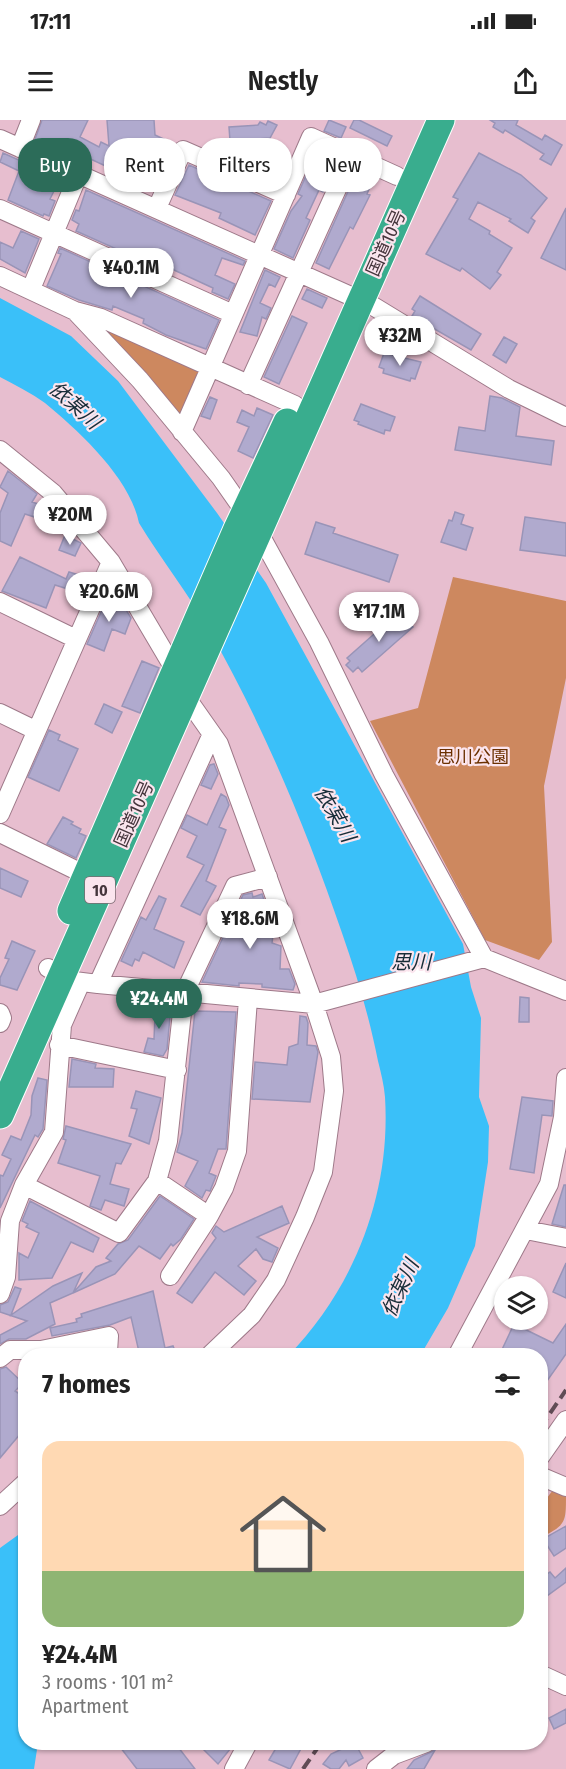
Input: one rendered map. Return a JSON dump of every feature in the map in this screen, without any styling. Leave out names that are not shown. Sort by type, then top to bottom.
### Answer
[{"type":"highway","name":"国道10号","points":[[248,529],[295,405],[354,297],[397,176],[423,120]]},
{"type":"highway","name":"国道10号","points":[[0,1115],[72,977],[94,879],[186,664],[354,297],[441,120]]},
{"type":"highway","name":"国道10号","points":[[94,879],[186,697],[186,664]]},
{"type":"highway","name":"国道10号","points":[[0,1077],[72,977]]},
{"type":"street","points":[[24,138],[31,120]]},
{"type":"street","points":[[0,139],[18,147]]},
{"type":"street","points":[[157,208],[183,150],[286,195]]},
{"type":"street","points":[[182,432],[304,153]]},
{"type":"street","points":[[382,169],[397,176]]},
{"type":"street","points":[[92,179],[354,297],[509,389],[566,417]]},
{"type":"street","points":[[31,289],[71,192]]},
{"type":"street","points":[[248,385],[336,192]]},
{"type":"street","points":[[0,209],[232,314]]},
{"type":"street","points":[[0,276],[75,311],[101,318],[209,369],[295,405]]},
{"type":"street","points":[[75,311],[140,380],[182,432],[248,529],[319,642],[384,775],[481,960]]},
{"type":"street","points":[[2,459],[53,493],[111,562],[186,664]]},
{"type":"street","points":[[0,814],[35,730],[111,562]]},
{"type":"street","points":[[0,602],[76,639]]},
{"type":"street","points":[[186,697],[219,744],[317,1004],[331,1057],[334,1091],[323,1173],[276,1280],[252,1314],[217,1348]]},
{"type":"street","points":[[0,713],[35,730]]},
{"type":"street","points":[[0,1294],[6,1277],[10,1221],[24,1185],[54,1132],[59,1045],[72,977],[212,734]]},
{"type":"street","points":[[0,833],[94,879]]},
{"type":"street","points":[[24,1185],[119,1233],[157,1181],[168,1141],[184,994],[235,886],[268,877]]},
{"type":"street","points":[[72,977],[184,994],[317,1004],[481,960],[566,991]]},
{"type":"street","points":[[170,1276],[209,1216],[224,1188],[237,1151],[248,999]]},
{"type":"street","points":[[0,1013],[2,1018],[0,1023]]},
{"type":"street","points":[[59,1045],[177,1070]]},
{"type":"street","points":[[461,1348],[549,1184],[563,1118],[566,1078]]},
{"type":"street","points":[[157,1181],[209,1216]]},
{"type":"street","points":[[526,1230],[566,1238]]},
{"type":"street","points":[[51,1348],[109,1336],[108,1348]]},
{"type":"street","points":[[0,1358],[10,1350],[18,1350]]},
{"type":"street","points":[[548,1447],[564,1426]]},
{"type":"street","points":[[548,1479],[566,1487]]},
{"type":"street","points":[[0,1506],[18,1489]]},
{"type":"street","points":[[234,1769],[244,1750]]},
{"type":"street","points":[[376,1769],[394,1755],[407,1750]]},
{"type":"green space","points":[[97,326],[199,369],[202,374],[179,420]]},
{"type":"green space","name":"思川公園","points":[[453,577],[566,601],[566,678],[544,786],[552,942],[539,960],[485,940],[370,721],[418,708]]},
{"type":"green space","points":[[553,1490],[566,1495],[566,1512],[563,1522],[548,1534],[548,1497]]},
{"type":"water","name":"思川","points":[[0,298],[71,336],[118,381],[217,513],[266,583],[463,944],[471,987],[481,1018],[479,1097],[489,1126],[488,1162],[475,1246],[448,1308],[425,1348],[295,1348],[312,1329],[350,1269],[375,1203],[382,1168],[385,1097],[358,981],[314,855],[283,778],[209,630],[139,523],[134,506],[125,489],[101,457],[73,427],[45,403],[0,377]]},
{"type":"water","points":[[18,1535],[18,1750],[37,1750],[34,1769],[0,1769],[0,1548]]},
{"type":"building","points":[[42,120],[88,120],[80,137],[82,138],[35,138]]},
{"type":"building","points":[[107,120],[154,120],[155,135],[161,138],[108,138]]},
{"type":"building","points":[[329,120],[346,127],[341,138],[324,131]]},
{"type":"building","points":[[354,120],[359,120],[392,136],[387,146],[382,144],[382,138],[371,138],[350,128]]},
{"type":"building","points":[[490,120],[518,120],[516,125],[542,140],[545,135],[562,145],[551,165],[540,159],[544,154],[505,130],[503,133],[493,127],[495,123]]},
{"type":"building","points":[[268,121],[277,125],[270,138],[230,138],[229,127],[258,125],[260,122],[266,125]]},
{"type":"building","points":[[101,142],[104,144],[104,165],[92,160],[92,143],[99,147]]},
{"type":"building","points":[[3,153],[18,160],[18,171],[0,162]]},
{"type":"building","points":[[479,153],[521,175],[547,198],[531,218],[535,221],[528,233],[509,221],[511,219],[478,202],[469,219],[512,248],[497,272],[501,275],[490,289],[462,268],[460,271],[426,254],[458,199],[453,197]]},
{"type":"building","points":[[189,165],[197,169],[197,192],[250,192],[271,201],[255,235],[219,218],[221,213],[175,195],[176,192],[185,192],[185,174]]},
{"type":"building","points":[[18,174],[18,192],[54,192],[50,199],[55,201],[49,216],[44,214],[43,216],[8,200]]},
{"type":"building","points":[[304,180],[304,192],[318,192],[306,218],[310,220],[293,258],[274,249],[291,211],[302,196],[298,194]]},
{"type":"building","points":[[85,192],[90,192],[245,261],[243,265],[222,258],[215,275],[235,284],[228,299],[212,292],[213,288],[161,264],[159,268],[76,231],[79,224],[72,220],[76,210],[79,211]]},
{"type":"building","points":[[348,192],[368,192],[367,194],[370,195],[353,229],[350,227],[329,269],[316,263]]},
{"type":"building","points":[[566,208],[566,270],[541,258]]},
{"type":"building","points":[[21,231],[39,239],[25,273],[0,259],[0,242],[13,248]]},
{"type":"building","points":[[60,248],[219,320],[206,349],[166,335],[143,323],[144,319],[113,306],[112,310],[79,300],[47,286],[61,254],[58,253]]},
{"type":"building","points":[[265,270],[280,277],[275,287],[269,284],[260,303],[271,308],[266,319],[262,317],[257,336],[240,332]]},
{"type":"building","points":[[307,289],[327,298],[322,308],[302,299]]},
{"type":"building","points":[[420,296],[481,334],[471,350],[412,316],[415,311],[412,309]]},
{"type":"building","points":[[292,316],[307,323],[279,384],[264,377]]},
{"type":"building","points":[[504,337],[517,344],[506,363],[493,355]]},
{"type":"building","points":[[384,353],[421,362],[415,379],[411,378],[410,381],[383,373],[384,369],[379,367]]},
{"type":"building","points":[[490,396],[502,398],[520,407],[516,436],[554,441],[551,465],[455,450],[459,427],[485,431]]},
{"type":"building","points":[[210,397],[217,400],[210,419],[201,416]]},
{"type":"building","points":[[361,404],[395,417],[390,431],[385,430],[384,434],[358,424],[359,422],[354,420]]},
{"type":"building","points":[[257,408],[273,415],[253,458],[238,451],[249,427],[237,422],[242,410],[254,416]]},
{"type":"building","points":[[8,471],[37,494],[32,502],[51,508],[58,517],[56,524],[25,514],[11,546],[0,541],[0,513],[8,493],[0,487]]},
{"type":"building","points":[[455,512],[464,515],[461,524],[473,528],[466,550],[441,542],[449,520],[452,521]]},
{"type":"building","points":[[525,517],[566,523],[566,556],[520,550]]},
{"type":"building","points":[[316,522],[335,528],[333,533],[398,555],[389,582],[305,554]]},
{"type":"building","points":[[65,535],[81,543],[75,556],[59,550]]},
{"type":"building","points":[[20,557],[66,579],[69,572],[79,575],[76,584],[86,589],[84,594],[55,585],[46,608],[2,591]]},
{"type":"building","points":[[112,587],[115,591],[112,603],[125,608],[131,618],[125,634],[112,629],[104,651],[87,644]]},
{"type":"building","points":[[399,612],[413,627],[362,672],[358,667],[353,672],[346,665],[350,661],[347,658]]},
{"type":"building","points":[[142,661],[159,668],[140,713],[122,706]]},
{"type":"building","points":[[104,704],[122,712],[112,733],[95,724]]},
{"type":"building","points":[[49,730],[60,735],[58,740],[78,749],[59,791],[28,777]]},
{"type":"building","points":[[214,764],[218,774],[211,789],[201,785],[210,765]]},
{"type":"building","points":[[221,794],[226,797],[229,805],[219,827],[226,830],[206,881],[216,886],[200,915],[181,906],[204,865],[187,857],[197,836],[181,828],[187,815],[207,825]]},
{"type":"building","points":[[63,817],[73,822],[71,824],[81,829],[79,833],[86,836],[76,858],[47,844]]},
{"type":"building","points":[[0,868],[28,881],[21,897],[0,888]]},
{"type":"building","points":[[252,893],[253,897],[262,894],[274,928],[272,943],[281,946],[280,969],[289,969],[295,984],[293,990],[262,987],[262,984],[239,983],[239,986],[202,982],[243,895]]},
{"type":"building","points":[[159,896],[166,899],[154,929],[184,942],[174,968],[143,952],[139,961],[135,959],[132,966],[121,961],[141,917],[146,920]]},
{"type":"building","points":[[12,941],[35,951],[17,990],[0,985],[0,978],[9,959],[5,958]]},
{"type":"building","points":[[520,997],[529,998],[529,1022],[519,1022]]},
{"type":"building","points":[[150,1005],[171,1006],[167,1049],[163,1056],[144,1052],[148,1038],[154,1039],[155,1016],[149,1016]]},
{"type":"building","points":[[195,1011],[236,1012],[226,1149],[218,1149],[209,1173],[216,1176],[210,1191],[206,1190],[202,1198],[185,1186],[198,1161],[177,1152],[182,1133]]},
{"type":"building","points":[[300,1016],[306,1017],[308,1023],[307,1045],[316,1046],[318,1052],[310,1102],[252,1099],[255,1062],[287,1065],[289,1047],[298,1044]]},
{"type":"building","points":[[72,1059],[96,1064],[95,1068],[114,1069],[113,1087],[69,1087]]},
{"type":"building","points":[[38,1078],[47,1080],[43,1129],[38,1137],[35,1135],[0,1208],[0,1175],[3,1176],[11,1159],[2,1155],[11,1136],[21,1140],[31,1115],[32,1096]]},
{"type":"building","points":[[136,1091],[161,1098],[149,1144],[129,1136],[137,1109],[131,1108]]},
{"type":"building","points":[[522,1097],[553,1101],[552,1116],[542,1115],[534,1173],[510,1169]]},
{"type":"building","points":[[66,1126],[131,1144],[121,1164],[116,1163],[110,1184],[129,1189],[124,1206],[105,1200],[101,1210],[90,1206],[100,1176],[58,1163],[66,1140],[63,1139]]},
{"type":"building","points":[[564,1185],[566,1185],[566,1227],[552,1224]]},
{"type":"building","points":[[160,1196],[194,1219],[181,1239],[173,1246],[171,1244],[160,1259],[139,1246],[115,1274],[73,1293],[96,1267],[111,1261],[106,1258],[118,1244],[128,1240]]},
{"type":"building","points":[[30,1201],[99,1238],[93,1252],[71,1242],[52,1278],[19,1280],[19,1253],[28,1258],[39,1233],[26,1227],[28,1224],[22,1221]]},
{"type":"building","points":[[282,1206],[289,1223],[257,1237],[278,1248],[272,1262],[263,1259],[256,1249],[238,1266],[256,1281],[244,1295],[215,1272],[192,1303],[177,1293],[216,1238],[212,1233],[216,1226],[224,1232]]},
{"type":"building","points":[[566,1263],[566,1298],[553,1292]]},
{"type":"building","points":[[82,1273],[73,1293],[50,1303],[55,1324],[26,1339],[9,1339],[0,1344],[0,1335],[27,1321],[0,1312],[0,1305],[8,1302],[15,1287],[21,1289],[11,1315],[53,1286]]},
{"type":"building","points":[[153,1291],[165,1348],[138,1348],[131,1317],[110,1325],[52,1336],[50,1328],[77,1322],[76,1319],[82,1317],[81,1314]]},
{"type":"building","points":[[566,1324],[566,1354],[548,1380],[548,1348],[503,1348],[511,1330],[526,1330],[553,1343]]},
{"type":"building","points":[[6,1367],[18,1378],[18,1388],[15,1391],[18,1393],[18,1437],[0,1458],[0,1369]]},
{"type":"building","points":[[566,1526],[566,1548],[554,1556],[548,1547],[548,1536]]},
{"type":"building","points":[[566,1568],[566,1582],[548,1595],[548,1573],[550,1572],[555,1578]]},
{"type":"building","points":[[566,1709],[566,1723],[554,1729],[549,1718]]},
{"type":"building","points":[[122,1750],[180,1750],[195,1769],[137,1769]]},
{"type":"building","points":[[204,1750],[229,1750],[218,1764]]},
{"type":"building","points":[[275,1750],[300,1750],[290,1769],[269,1760]]},
{"type":"building","points":[[340,1750],[359,1750],[363,1758],[349,1766],[346,1760],[339,1769],[331,1769],[323,1764],[331,1754]]},
{"type":"building","points":[[435,1750],[424,1769],[407,1769],[414,1760]]},
{"type":"railway","points":[[548,1416],[566,1390]]},
{"type":"railway","points":[[303,1769],[316,1750]]},
{"type":"water label","name":"依某川","points":[[75,405]]},
{"type":"water label","name":"依某川","points":[[335,814]]},
{"type":"water label","name":"依某川","points":[[400,1288]]}]
